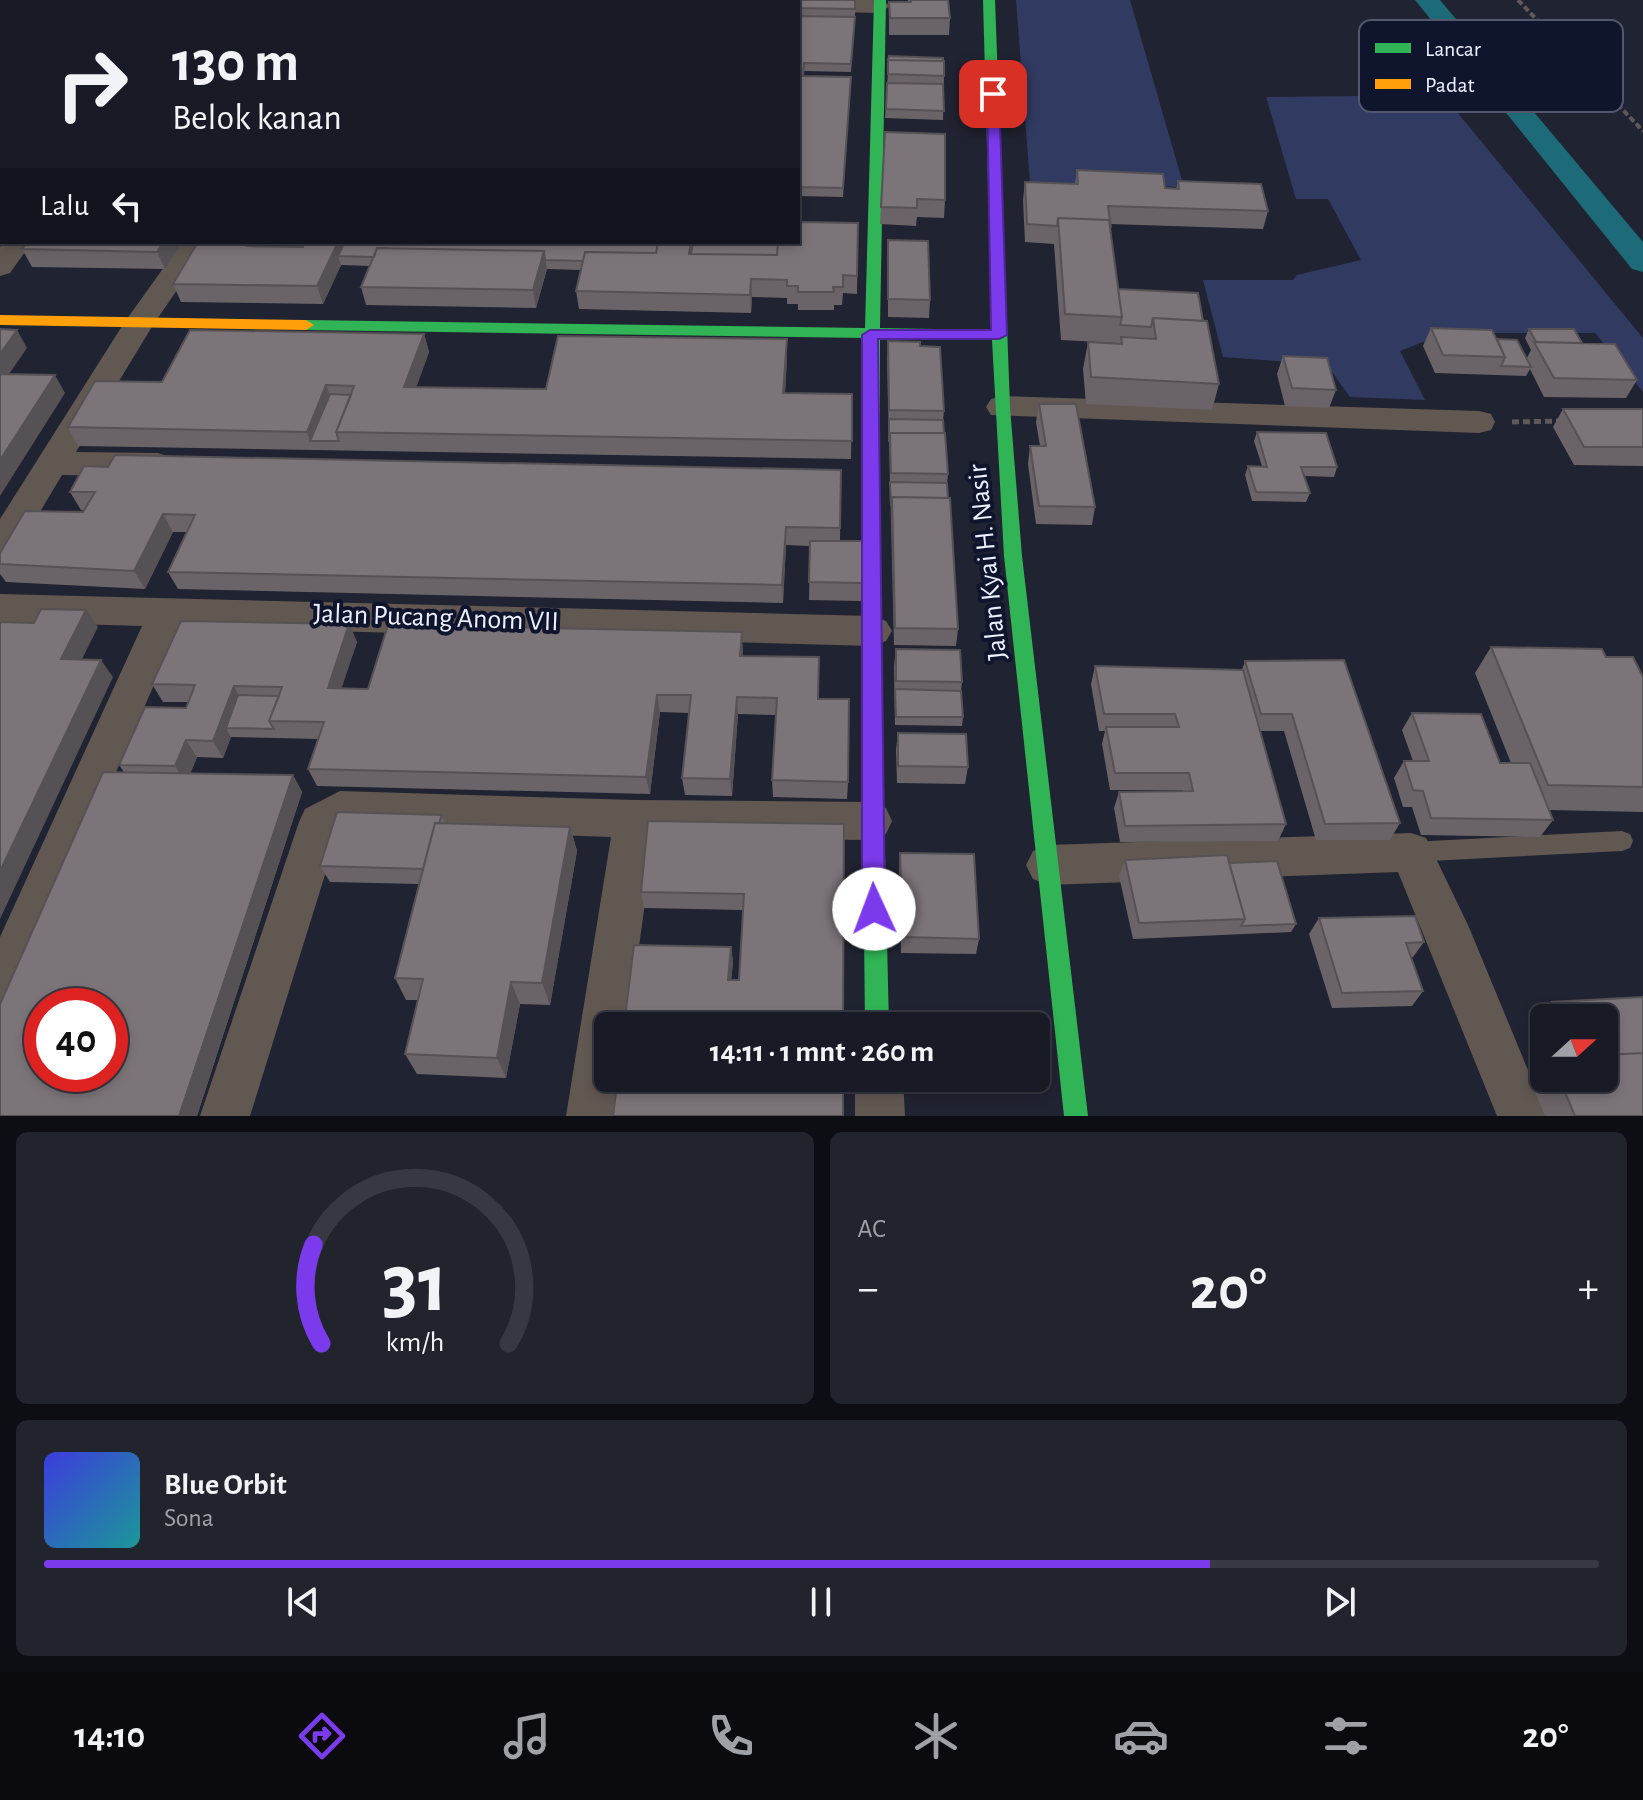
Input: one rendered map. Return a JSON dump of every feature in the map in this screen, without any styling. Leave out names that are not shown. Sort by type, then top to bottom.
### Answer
[{"type":"street","name":"Jalan Kyai H. Nasir","points":[[989,0],[1002,407],[1013,556],[1076,1116]]},
{"type":"street","points":[[800,4],[880,3],[870,335],[854,483],[873,631],[871,821],[877,1012]]},
{"type":"street","points":[[843,233],[873,235]]},
{"type":"street","points":[[0,267],[17,244]]},
{"type":"street","points":[[0,548],[139,323],[195,244]]},
{"type":"street","points":[[0,320],[999,335]]},
{"type":"street","points":[[1002,407],[1479,422]]},
{"type":"street","points":[[52,463],[194,466]]},
{"type":"street","name":"Jalan Pucang Anom VII","points":[[0,608],[168,610],[873,631]]},
{"type":"street","points":[[0,987],[73,830],[168,610]]},
{"type":"street","points":[[225,1116],[320,822],[325,816],[352,807],[635,819],[871,821]]},
{"type":"street","points":[[1394,809],[1445,925],[1522,1116]]},
{"type":"street","points":[[591,1116],[635,819]]},
{"type":"street","points":[[1048,865],[1411,852]]},
{"type":"street","points":[[879,1092],[880,1116]]},
{"type":"lane","points":[[1411,852],[1622,841]]},
{"type":"path","points":[[1518,0],[1537,20]]},
{"type":"path","points":[[1623,110],[1643,131]]},
{"type":"path","points":[[1479,422],[1568,421]]},
{"type":"shaded area","points":[[1016,0],[1130,0],[1184,187],[1030,183]]},
{"type":"shaded area","points":[[1359,96],[1359,112],[1457,112],[1643,338],[1643,392],[1595,333],[1492,333],[1498,347],[1423,342],[1400,351],[1425,400],[1350,397],[1327,365],[1223,357],[1203,280],[1293,280],[1297,275],[1361,260],[1328,199],[1296,199],[1266,97]]},
{"type":"building","points":[[800,0],[855,0],[855,9],[800,8]]},
{"type":"building","points":[[948,0],[950,18],[890,18],[889,2]]},
{"type":"building","points":[[800,16],[855,17],[851,64],[804,63],[803,76],[851,77],[843,188],[800,187]]},
{"type":"building","points":[[889,56],[943,58],[943,61],[888,60]]},
{"type":"building","points":[[888,60],[944,61],[944,76],[888,74]]},
{"type":"building","points":[[887,83],[943,84],[944,111],[886,109]]},
{"type":"building","points":[[885,132],[945,134],[945,200],[917,199],[917,208],[881,207]]},
{"type":"building","points":[[1077,170],[1163,174],[1165,188],[1179,189],[1178,181],[1261,184],[1268,211],[1108,206],[1111,228],[1109,220],[1058,218],[1057,226],[1027,224],[1025,182],[1078,184]]},
{"type":"building","points":[[1058,218],[1109,220],[1122,317],[1065,314]]},
{"type":"building","points":[[800,222],[858,223],[857,276],[843,275],[843,287],[833,287],[834,292],[798,292],[798,286],[787,286],[787,280],[751,279],[750,295],[576,291],[585,252],[656,253],[658,244],[691,244],[689,254],[777,255],[778,244],[800,244]]},
{"type":"building","points":[[888,240],[928,241],[930,300],[888,299]]},
{"type":"building","points":[[26,244],[162,244],[157,252],[22,249]]},
{"type":"building","points":[[197,244],[303,247],[304,244],[337,244],[317,286],[173,284]]},
{"type":"building","points":[[256,244],[304,244],[303,247]]},
{"type":"building","points":[[344,244],[658,244],[656,253],[585,252],[583,261],[545,260],[544,251],[377,248],[374,257],[338,256]]},
{"type":"building","points":[[693,244],[778,244],[777,255],[691,254]]},
{"type":"building","points":[[377,248],[544,251],[533,290],[361,287]]},
{"type":"building","points":[[1118,289],[1198,293],[1203,321],[1153,318],[1151,327],[1120,325],[1122,317]]},
{"type":"building","points":[[1153,318],[1207,321],[1219,384],[1091,377],[1088,342],[1122,344],[1121,337],[1156,339]]},
{"type":"building","points":[[1431,328],[1492,330],[1505,357],[1443,355]]},
{"type":"building","points":[[0,329],[17,330],[0,354]]},
{"type":"building","points":[[1529,329],[1574,329],[1582,343],[1536,342]]},
{"type":"building","points":[[190,330],[424,334],[404,387],[546,389],[558,336],[787,339],[783,393],[852,394],[852,441],[336,432],[354,386],[326,385],[307,432],[68,427],[95,381],[162,382]]},
{"type":"building","points":[[1497,339],[1517,340],[1531,367],[1501,366],[1505,357]]},
{"type":"building","points":[[888,341],[920,342],[920,346],[940,347],[944,411],[889,410]]},
{"type":"building","points":[[1534,342],[1615,344],[1637,380],[1554,378]]},
{"type":"building","points":[[1283,356],[1327,358],[1336,390],[1292,388]]},
{"type":"building","points":[[0,374],[55,375],[0,460]]},
{"type":"building","points":[[330,394],[351,395],[336,432],[339,441],[310,441]]},
{"type":"building","points":[[1039,404],[1076,404],[1095,507],[1039,506],[1030,446],[1046,446]]},
{"type":"building","points":[[1563,409],[1643,409],[1643,447],[1584,447]]},
{"type":"building","points":[[889,419],[943,420],[944,433],[890,433],[889,442]]},
{"type":"building","points":[[1257,432],[1326,433],[1337,467],[1301,467],[1310,493],[1256,492],[1248,466],[1267,467]]},
{"type":"building","points":[[890,433],[945,433],[948,474],[891,473]]},
{"type":"building","points":[[115,455],[841,470],[840,528],[786,527],[782,585],[168,572],[195,515],[163,514],[134,571],[0,564],[0,553],[25,511],[83,512],[95,492],[70,492],[84,466],[108,467]]},
{"type":"building","points":[[890,482],[947,483],[948,498],[892,497],[891,505]]},
{"type":"building","points":[[892,497],[950,498],[958,629],[895,628]]},
{"type":"building","points":[[810,541],[862,541],[862,583],[809,582]]},
{"type":"building","points":[[41,609],[86,610],[61,659],[101,660],[0,871],[0,622],[34,623]]},
{"type":"building","points":[[181,621],[349,624],[328,688],[368,689],[388,625],[742,632],[740,656],[819,657],[818,699],[849,699],[848,782],[772,780],[777,698],[737,697],[730,779],[682,778],[691,695],[657,695],[646,777],[308,769],[324,722],[269,721],[282,687],[234,686],[213,741],[186,740],[175,766],[119,765],[145,707],[186,708],[195,685],[152,684]]},
{"type":"building","points":[[1491,647],[1602,649],[1606,657],[1633,657],[1643,677],[1643,787],[1548,785]]},
{"type":"building","points":[[896,649],[960,650],[962,682],[896,681]]},
{"type":"building","points":[[1344,660],[1400,823],[1325,824],[1292,714],[1261,714],[1245,661]]},
{"type":"building","points":[[1095,666],[1243,670],[1286,824],[1125,826],[1119,792],[1193,791],[1189,773],[1115,773],[1106,727],[1179,727],[1175,714],[1104,714]]},
{"type":"building","points":[[895,689],[961,691],[963,717],[896,717]]},
{"type":"building","points":[[238,695],[279,696],[269,721],[274,729],[226,728]]},
{"type":"building","points":[[1412,713],[1481,714],[1500,763],[1530,763],[1553,820],[1431,818],[1423,791],[1413,790],[1404,761],[1429,761]]},
{"type":"building","points":[[898,733],[966,734],[968,767],[898,766]]},
{"type":"building","points":[[103,772],[293,775],[179,1116],[0,1116],[0,1004]]},
{"type":"building","points":[[337,812],[442,815],[439,823],[435,823],[423,869],[320,866]]},
{"type":"building","points":[[648,821],[844,824],[843,1012],[626,1012],[634,945],[731,947],[728,980],[739,980],[744,894],[641,892]]},
{"type":"building","points":[[435,823],[570,827],[542,983],[511,982],[497,1058],[405,1054],[423,979],[395,978]]},
{"type":"building","points":[[900,853],[974,854],[979,939],[903,937]]},
{"type":"building","points":[[1227,855],[1245,919],[1139,923],[1125,860]]},
{"type":"building","points":[[1277,861],[1296,924],[1241,926],[1245,919],[1229,863]]},
{"type":"building","points":[[1415,916],[1424,942],[1406,943],[1423,991],[1342,993],[1319,918]]},
{"type":"building","points":[[1643,997],[1643,1053],[1618,1054],[1618,1004],[1552,1002]]},
{"type":"building","points":[[1643,1053],[1643,1116],[1575,1116],[1565,1092],[1618,1092],[1618,1054]]},
{"type":"building","points":[[616,1092],[843,1092],[843,1116],[613,1116]]},
{"type":"waterway","points":[[1427,0],[1443,20]]},
{"type":"waterway","points":[[1519,112],[1643,262]]},
{"type":"traffic: fast","points":[[877,1012],[871,513],[880,0]]},
{"type":"traffic: fast","points":[[989,0],[1002,407],[1013,556],[1076,1116]]},
{"type":"traffic: fast","points":[[306,325],[999,335]]},
{"type":"traffic: slow","points":[[0,320],[306,325]]},
{"type":"route","points":[[874,909],[870,335],[999,335],[1001,312],[993,94]]}]
